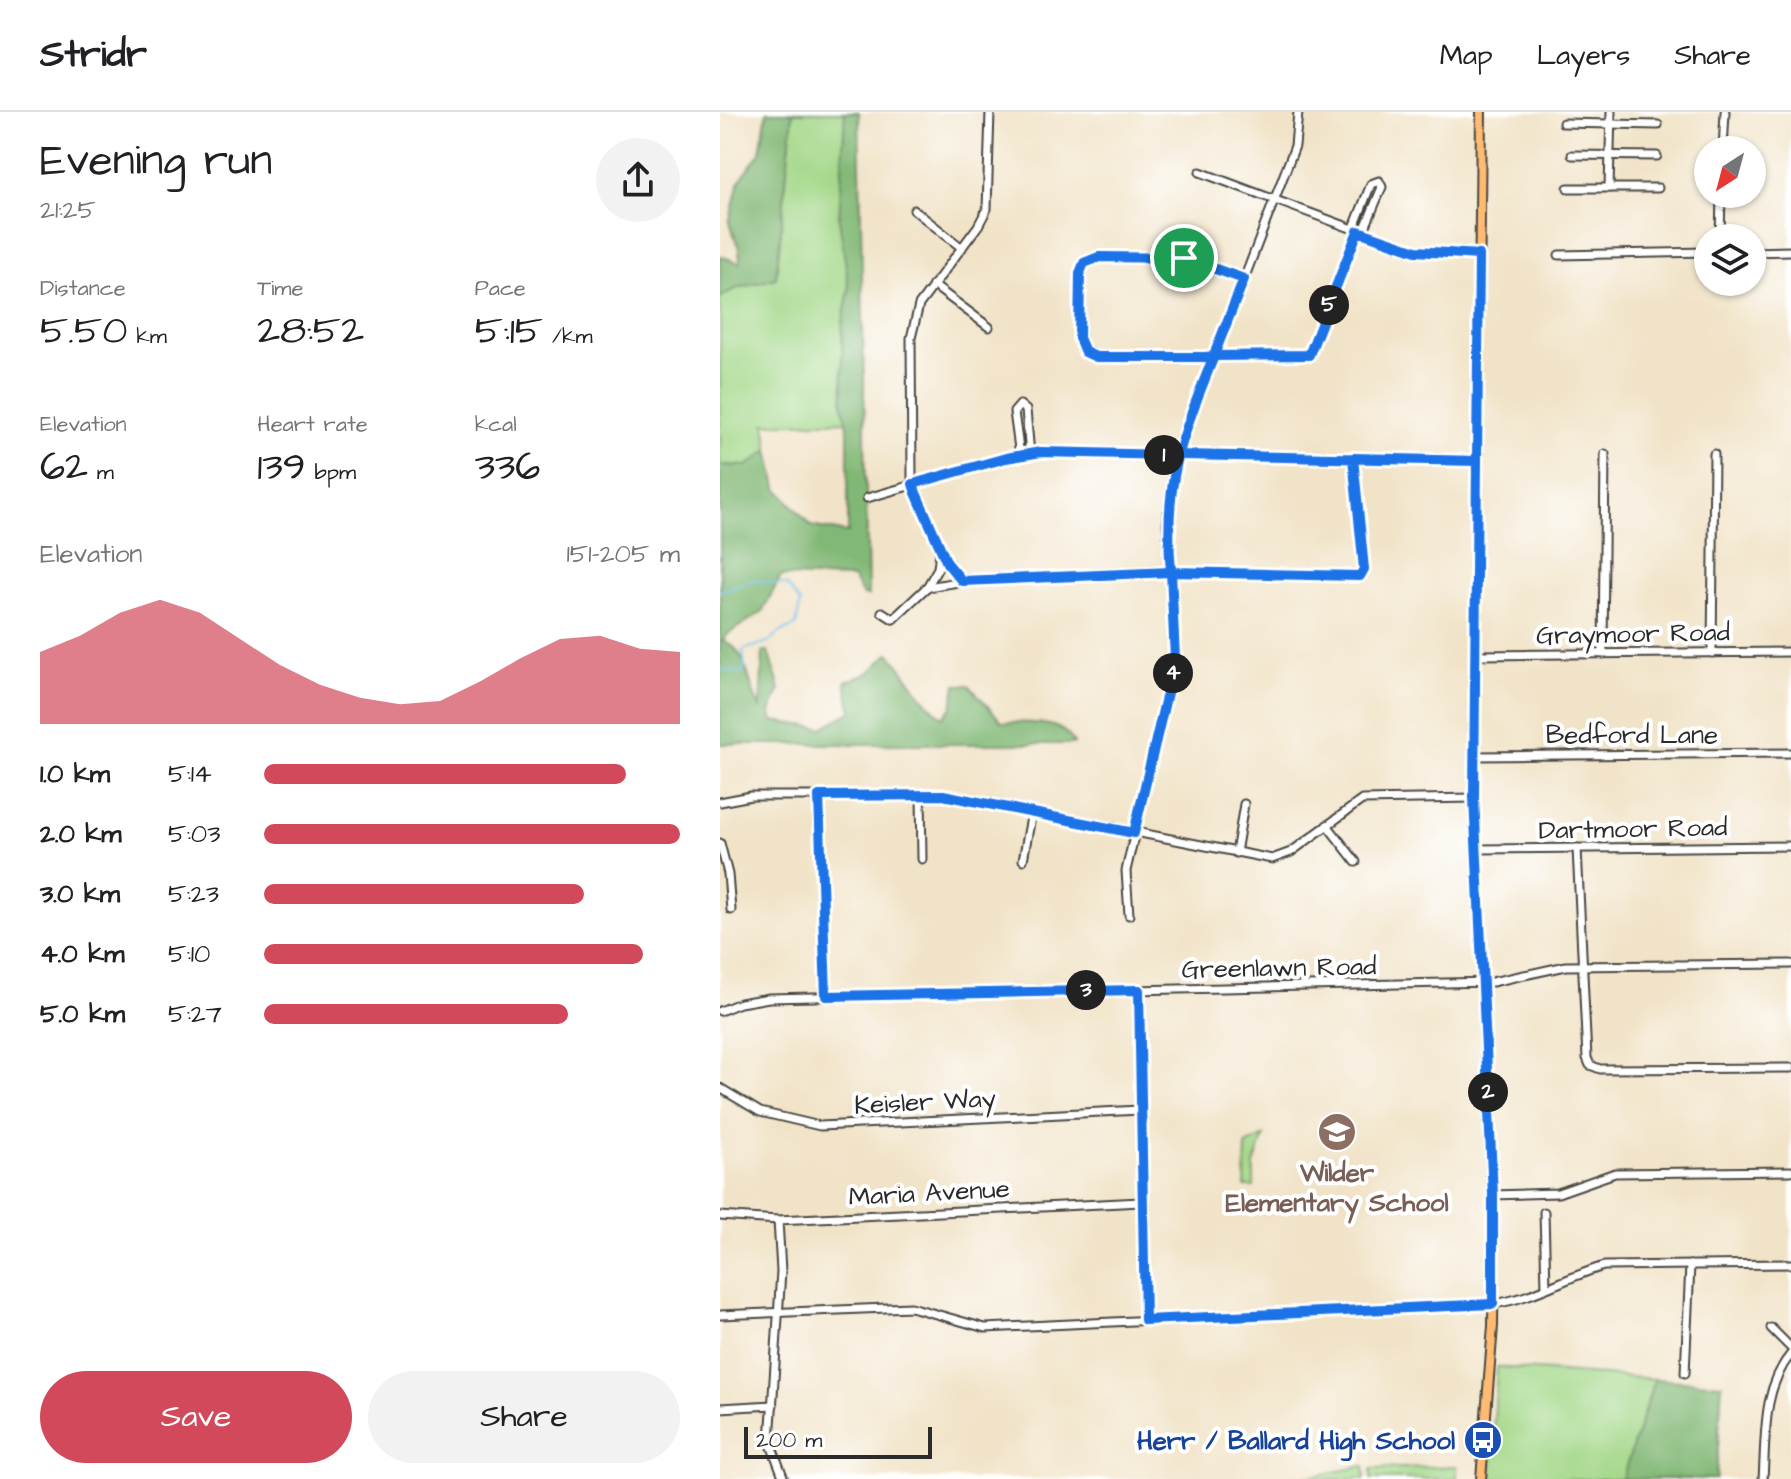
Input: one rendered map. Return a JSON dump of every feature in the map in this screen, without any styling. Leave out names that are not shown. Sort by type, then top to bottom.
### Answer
[{"type":"main road","points":[[1481,112],[1474,798],[1493,1195],[1493,1304],[1481,1479]]},
{"type":"street","points":[[962,581],[940,550],[913,484],[911,338],[916,312],[982,220],[988,202],[990,112]]},
{"type":"street","points":[[1129,915],[1125,883],[1175,659],[1168,503],[1176,455],[1295,146],[1298,112]]},
{"type":"street","points":[[1609,188],[1611,112]]},
{"type":"street","points":[[1724,136],[1725,112]]},
{"type":"street","points":[[1563,123],[1658,125]]},
{"type":"street","points":[[1572,155],[1657,156]]},
{"type":"street","points":[[1200,172],[1416,251],[1479,255]]},
{"type":"street","points":[[1244,279],[1184,258],[1088,260],[1080,273],[1079,338],[1085,352],[1096,357],[1309,355],[1358,231],[1365,228],[1377,201],[1382,187],[1379,181],[1371,184],[1355,225],[1358,231]]},
{"type":"street","points":[[1568,188],[1658,188]]},
{"type":"street","points":[[914,210],[962,248]]},
{"type":"street","points":[[1766,252],[1791,251]]},
{"type":"street","points":[[1559,255],[1694,252]]},
{"type":"street","points":[[933,285],[989,327]]},
{"type":"street","points":[[1020,456],[1014,412],[1020,405],[1026,410],[1030,454]]},
{"type":"street","points":[[867,498],[1030,454],[1477,461]]},
{"type":"street","points":[[1603,654],[1605,454]]},
{"type":"street","points":[[1712,653],[1714,454]]},
{"type":"street","points":[[927,587],[962,581],[1171,572],[1360,576],[1364,569],[1353,458]]},
{"type":"street","points":[[882,612],[895,618],[927,587],[938,568],[940,550]]},
{"type":"street","name":"Graymoor Road","points":[[1475,655],[1791,652]]},
{"type":"street","name":"Bedford Lane","points":[[1474,756],[1791,753]]},
{"type":"street","points":[[921,795],[922,859]]},
{"type":"street","points":[[720,802],[751,796],[953,796],[1262,858],[1281,856],[1367,799],[1474,798]]},
{"type":"street","points":[[819,796],[826,996]]},
{"type":"street","points":[[1236,853],[1244,804]]},
{"type":"street","points":[[1023,860],[1032,812]]},
{"type":"street","points":[[1327,825],[1356,862]]},
{"type":"street","points":[[720,843],[728,874],[731,910]]},
{"type":"street","name":"Dartmoor Road","points":[[1476,849],[1791,846]]},
{"type":"street","points":[[1577,848],[1587,1058],[1594,1068],[1791,1068]]},
{"type":"street","name":"Greenlawn Road","points":[[720,1011],[755,999],[1481,982],[1507,981],[1557,967],[1791,964]]},
{"type":"street","points":[[1139,990],[1145,1320]]},
{"type":"street","name":"Keisler Way","points":[[720,1088],[760,1112],[820,1126],[1140,1110]]},
{"type":"street","points":[[1493,1195],[1558,1193],[1615,1173],[1791,1171]]},
{"type":"street","name":"Maria Avenue","points":[[720,1216],[778,1220],[1141,1202]]},
{"type":"street","points":[[1544,1212],[1546,1288]]},
{"type":"street","points":[[778,1220],[781,1271],[771,1451],[784,1479]]},
{"type":"street","points":[[720,1315],[911,1307],[985,1328],[1493,1304],[1521,1299],[1604,1266],[1791,1264]]},
{"type":"street","points":[[1685,1373],[1690,1265]]},
{"type":"street","points":[[1763,1479],[1772,1386],[1791,1351],[1771,1328]]},
{"type":"street","points":[[720,1408],[773,1405]]},
{"type":"green space","points":[[767,112],[793,112],[776,278],[735,289],[720,298],[720,256],[740,263],[739,247],[729,223],[739,182],[760,152]]},
{"type":"green space","points":[[793,112],[845,112],[849,288],[842,327],[847,421],[765,424],[769,450],[747,466],[720,465],[720,298],[735,289],[776,278]]},
{"type":"green space","points":[[845,112],[859,112],[868,596],[863,595],[853,578],[781,576],[762,612],[729,633],[723,641],[738,651],[743,660],[760,708],[763,652],[768,651],[780,689],[770,712],[773,721],[822,728],[852,711],[845,682],[869,673],[889,653],[928,703],[943,717],[952,707],[956,685],[969,685],[1002,722],[1053,726],[1069,736],[1074,744],[720,744],[720,465],[747,466],[769,450],[777,488],[811,526],[848,533],[848,428],[843,406],[842,327],[849,288],[839,219]]},
{"type":"green space","points":[[1264,1136],[1254,1165],[1254,1187],[1245,1187],[1246,1145]]},
{"type":"green space","points":[[1497,1367],[1655,1379],[1622,1479],[1491,1479]]},
{"type":"green space","points":[[1655,1379],[1722,1384],[1716,1479],[1622,1479]]},
{"type":"green space","points":[[1364,1466],[1365,1479],[1303,1479],[1303,1478]]},
{"type":"green space","points":[[1457,1466],[1457,1479],[1371,1479],[1371,1469]]},
{"type":"waterway","points":[[720,591],[753,580],[787,585],[800,603],[796,626],[780,632],[769,642],[743,650],[745,667],[741,673],[720,669]]},
{"type":"place","name":"Wilder Elementary School","points":[[1337,1132]]},
{"type":"place","name":"Herr / Ballard High School","points":[[1483,1440]]},
{"type":"route","points":[[1184,258],[1099,257],[1084,263],[1080,273],[1079,338],[1085,352],[1096,357],[1205,357],[1214,356],[1309,355],[1358,231],[1416,251],[1479,255],[1477,461],[1353,458],[1360,554],[1364,569],[1360,576],[1342,573],[1171,572],[1175,659],[1134,833],[953,796],[819,796],[826,996],[1139,990],[1145,1320],[1493,1304],[1493,1195],[1474,798],[1477,461],[1184,455],[1176,455],[1170,455],[1041,452],[1006,458],[913,484],[940,550],[954,574],[962,581],[1171,572],[1167,524],[1174,462],[1176,455],[1187,425],[1214,356],[1216,350],[1244,279],[1184,258]]}]
